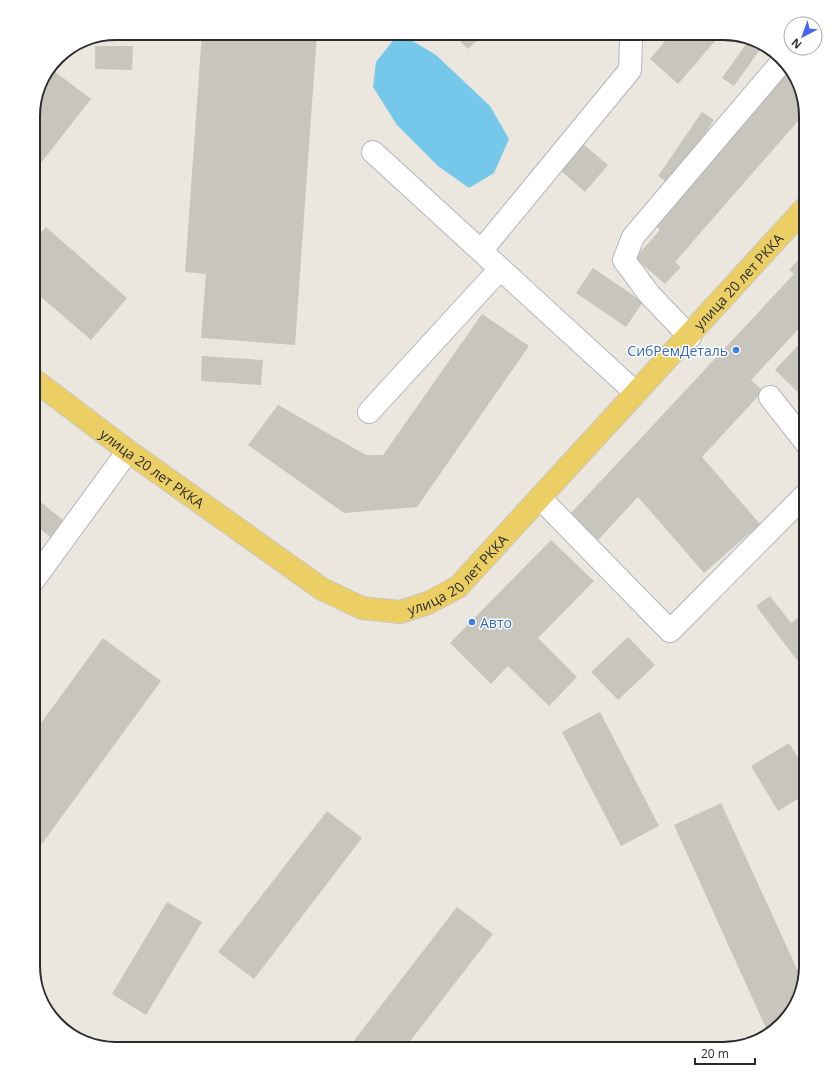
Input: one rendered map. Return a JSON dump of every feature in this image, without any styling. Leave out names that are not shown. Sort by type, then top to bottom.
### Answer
[{"type":"main road","name":"улица 20 лет РККА","points":[[40,384],[128,450],[322,589],[362,608],[400,612],[428,603],[458,587],[799,215]]},
{"type":"lane","points":[[481,251],[630,70],[631,40]]},
{"type":"lane","points":[[690,337],[649,294],[624,260],[633,237],[658,206],[695,166],[779,65]]},
{"type":"lane","points":[[373,152],[636,393]]},
{"type":"lane","points":[[369,412],[500,269]]},
{"type":"lane","points":[[770,397],[799,435]]},
{"type":"lane","points":[[40,571],[128,450]]},
{"type":"lane","points":[[540,498],[670,632],[799,501]]},
{"type":"water","points":[[393,40],[411,40],[436,55],[490,106],[509,139],[494,173],[469,188],[438,166],[397,125],[373,87],[376,62]]},
{"type":"building","points":[[202,40],[317,40],[295,345],[201,338],[206,274],[185,272]]},
{"type":"building","points":[[459,40],[478,40],[468,49]]},
{"type":"building","points":[[666,40],[716,40],[678,84],[650,59]]},
{"type":"building","points":[[746,44],[760,50],[734,86],[722,78]]},
{"type":"building","points":[[95,46],[133,46],[132,70],[95,69]]},
{"type":"building","points":[[55,72],[91,99],[40,164],[40,111],[44,92],[50,78]]},
{"type":"building","points":[[786,74],[791,82],[798,101],[799,120],[675,262],[681,267],[665,284],[635,258],[660,230],[654,224]]},
{"type":"building","points":[[702,112],[714,120],[671,185],[658,176]]},
{"type":"building","points":[[583,144],[608,165],[585,192],[560,170]]},
{"type":"building","points":[[46,227],[127,298],[91,340],[40,296],[40,234]]},
{"type":"building","points":[[799,259],[799,329],[751,380],[763,391],[702,457],[760,524],[704,573],[638,497],[598,540],[570,514],[794,274],[789,270]]},
{"type":"building","points":[[593,268],[643,302],[626,327],[576,293]]},
{"type":"building","points":[[482,314],[529,346],[417,507],[344,513],[248,445],[278,405],[366,455],[383,455]]},
{"type":"building","points":[[799,344],[799,393],[775,370]]},
{"type":"building","points":[[202,356],[263,360],[261,385],[201,381]]},
{"type":"building","points":[[40,502],[68,524],[55,541],[40,529]]},
{"type":"building","points":[[551,540],[594,581],[538,638],[577,677],[549,706],[508,666],[491,684],[450,643]]},
{"type":"building","points":[[770,596],[791,623],[799,617],[799,663],[756,606]]},
{"type":"building","points":[[628,637],[655,665],[618,700],[591,672]]},
{"type":"building","points":[[103,638],[161,681],[40,846],[40,724]]},
{"type":"building","points":[[600,712],[659,826],[621,846],[562,732]]},
{"type":"building","points":[[789,743],[799,759],[799,798],[778,811],[751,766]]},
{"type":"building","points":[[721,803],[799,973],[798,981],[791,1000],[780,1016],[766,1028],[674,825]]},
{"type":"building","points":[[327,811],[362,838],[254,979],[218,952]]},
{"type":"building","points":[[167,902],[202,922],[146,1015],[112,994]]},
{"type":"building","points":[[457,907],[493,934],[409,1042],[353,1042]]},
{"type":"place","name":"СибРемДеталь","points":[[736,350]]},
{"type":"place","name":"Авто","points":[[472,622]]}]
